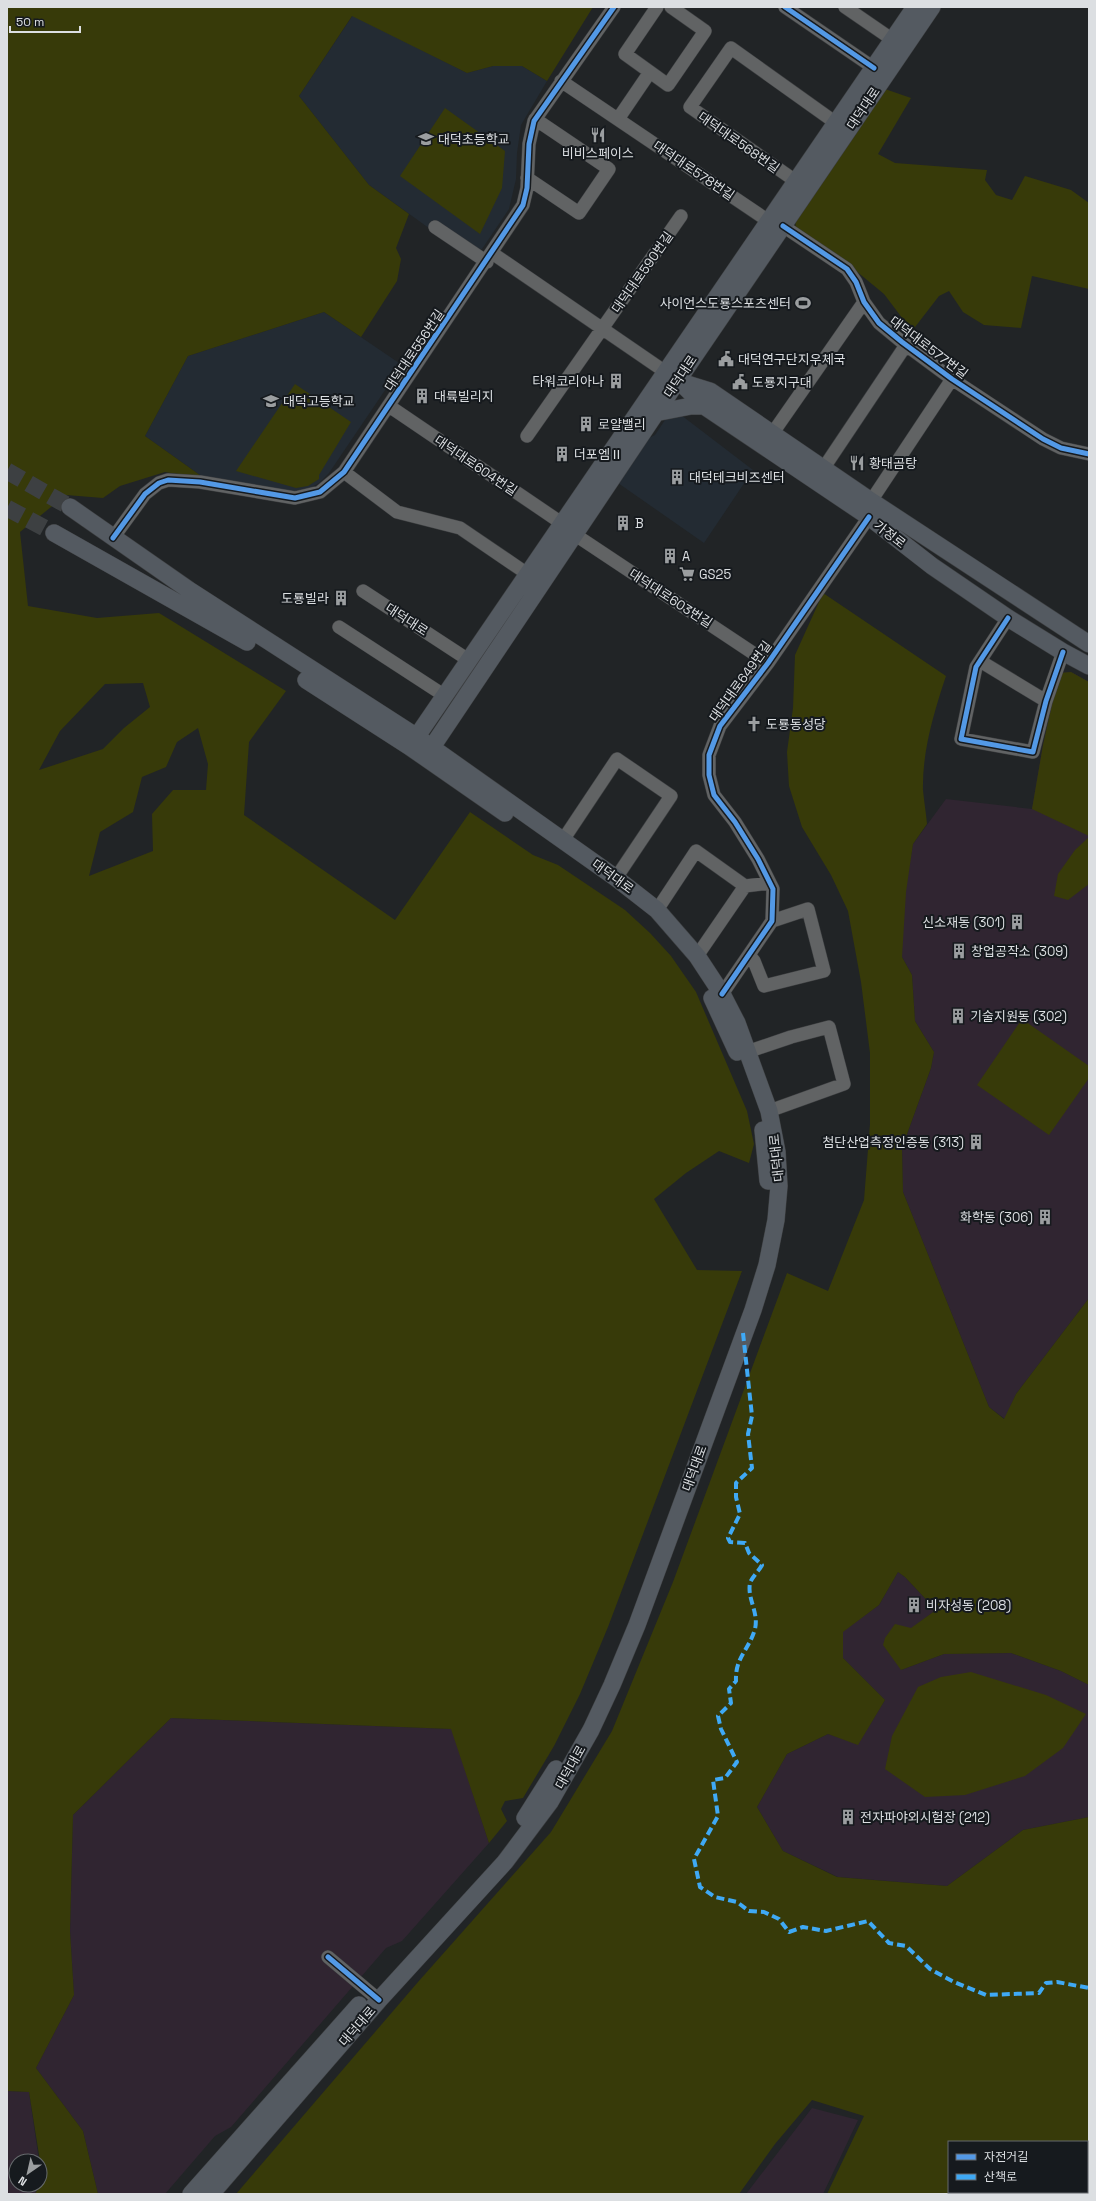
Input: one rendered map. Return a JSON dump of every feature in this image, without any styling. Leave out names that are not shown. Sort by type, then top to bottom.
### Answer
[{"type":"main road","name":"대덕대로","points":[[428,752],[569,529],[776,224],[932,7]]},
{"type":"main road","name":"대덕대로","points":[[776,224],[797,182],[913,8]]},
{"type":"main road","name":"대덕대로","points":[[210,2194],[375,1997],[497,1856],[540,1796],[580,1729],[608,1669],[754,1277],[761,1249],[768,1204],[768,1183],[763,1132],[753,1089],[711,995],[690,963],[665,933],[631,901],[414,742],[529,574],[569,529],[655,413],[672,377]]},
{"type":"main road","name":"가정로","points":[[672,377],[704,406],[1089,644]]},
{"type":"main road","name":"가정로","points":[[672,377],[710,391],[823,469],[870,509],[932,566],[1008,618],[1063,652],[1089,666]]},
{"type":"main road","points":[[655,413],[691,406],[704,406]]},
{"type":"main road","points":[[70,506],[188,590],[414,742]]},
{"type":"main road","points":[[54,533],[233,632],[414,742]]},
{"type":"main road","name":"대덕대로","points":[[191,2194],[375,1997],[505,1862],[550,1802],[591,1730],[612,1685],[640,1617],[753,1310],[767,1265],[776,1220],[779,1186],[777,1152],[769,1111],[737,1023],[722,994],[697,956],[657,910],[616,878],[563,840],[428,752]]},
{"type":"street","name":"대덕대로556번길","points":[[113,538],[145,494],[159,483],[168,480],[200,482],[295,498],[320,492],[344,472],[489,258],[523,205],[527,178],[529,144],[535,118],[614,7]]},
{"type":"street","points":[[657,7],[625,54],[668,85],[705,31],[671,7]]},
{"type":"street","points":[[785,7],[874,68]]},
{"type":"street","points":[[845,7],[893,40]]},
{"type":"street","name":"대덕대로568번길","points":[[797,182],[690,107],[731,48],[836,123]]},
{"type":"street","points":[[618,119],[650,72]]},
{"type":"street","name":"대덕대로578번길","points":[[561,81],[776,224]]},
{"type":"street","points":[[527,178],[579,213],[609,169],[535,118]]},
{"type":"street","name":"대덕대로590번길","points":[[527,436],[681,216]]},
{"type":"street","name":"대덕대로577번길","points":[[776,224],[847,269],[856,282],[864,302],[879,323],[952,379],[1043,439],[1061,448],[1089,454]]},
{"type":"street","points":[[435,227],[489,258],[602,328],[672,377]]},
{"type":"street","points":[[772,434],[864,302]]},
{"type":"street","points":[[823,469],[906,345]]},
{"type":"street","name":"가정로","points":[[870,509],[952,379]]},
{"type":"street","name":"대덕대로604번길","points":[[389,406],[569,529]]},
{"type":"street","points":[[344,472],[397,512],[460,528],[529,574]]},
{"type":"street","name":"대덕대로649번길","points":[[772,921],[773,889],[758,859],[739,828],[714,795],[709,775],[709,754],[714,736],[720,726],[768,663],[870,509]]},
{"type":"street","name":"대덕대로603번길","points":[[569,529],[768,663]]},
{"type":"street","name":"대덕대로","points":[[364,591],[470,661]]},
{"type":"street","points":[[1008,618],[976,667],[961,739],[1033,752],[1046,701],[1063,652]]},
{"type":"street","points":[[339,627],[445,696]]},
{"type":"street","points":[[980,661],[1046,701]]},
{"type":"street","points":[[563,840],[617,759],[671,796],[616,878]]},
{"type":"street","points":[[657,910],[696,851],[745,886],[770,883]]},
{"type":"street","points":[[697,956],[745,886]]},
{"type":"street","points":[[722,994],[772,921],[808,909],[824,970],[764,986],[758,969],[749,955]]},
{"type":"street","points":[[748,1052],[792,1037],[829,1027],[844,1084],[769,1111]]},
{"type":"street","points":[[328,1957],[375,1997]]},
{"type":"shaded area","points":[[7,7],[593,7],[547,81],[522,66],[493,66],[467,73],[352,16],[299,96],[369,185],[409,214],[396,248],[401,259],[397,281],[361,337],[324,312],[188,356],[145,436],[204,478],[165,472],[120,486],[103,498],[66,495],[20,532],[28,606],[97,618],[159,613],[286,691],[249,742],[244,815],[395,920],[470,812],[533,855],[558,865],[625,910],[650,933],[671,956],[696,992],[747,1111],[754,1144],[749,1163],[719,1151],[686,1173],[654,1199],[697,1270],[742,1271],[608,1627],[580,1694],[554,1746],[523,1798],[505,1801],[501,1809],[507,1821],[489,1843],[451,1729],[171,1718],[73,1815],[70,1931],[74,1995],[36,2068],[83,2131],[98,2194],[35,2194],[48,2193],[48,2153],[39,2153],[29,2092],[7,2091]],"holes":[[[143,683],[150,707],[124,728],[103,749],[39,770],[60,731],[105,684]],[[198,728],[208,764],[206,790],[173,790],[152,814],[153,851],[89,876],[100,832],[133,812],[142,777],[166,767],[177,742]]]},
{"type":"shaded area","name":"대덕초등학교","points":[[353,15],[467,73],[493,66],[522,66],[547,81],[521,125],[517,153],[516,179],[509,209],[482,249],[476,249],[433,231],[369,185],[299,96]]},
{"type":"shaded area","points":[[885,89],[911,98],[878,154],[895,163],[987,170],[985,180],[996,195],[1012,200],[1025,176],[1071,190],[1089,203],[1089,289],[1032,276],[1021,328],[984,325],[963,312],[949,291],[939,296],[912,331],[884,294],[838,256],[796,229],[795,219]]},
{"type":"shaded area","points":[[445,108],[505,151],[502,188],[480,234],[400,176]]},
{"type":"shaded area","name":"대덕고등학교","points":[[324,312],[402,365],[329,473],[319,483],[306,490],[291,493],[204,478],[145,436],[188,356]]},
{"type":"shaded area","points":[[295,384],[351,422],[319,475],[319,479],[308,486],[296,488],[236,471]]},
{"type":"shaded area","points":[[681,415],[753,470],[704,543],[618,483],[649,438],[655,435],[667,417]]},
{"type":"shaded area","points":[[823,593],[946,676],[933,718],[924,761],[923,790],[927,824],[913,844],[906,892],[902,957],[912,975],[915,1021],[934,1052],[931,1068],[902,1148],[903,1192],[989,1407],[1004,1419],[1016,1394],[1089,1298],[1089,1685],[1061,1671],[1011,1653],[944,1654],[901,1670],[883,1645],[885,1638],[895,1624],[911,1628],[936,1610],[905,1577],[898,1572],[879,1605],[843,1632],[843,1658],[885,1700],[858,1745],[828,1734],[787,1754],[757,1807],[783,1851],[837,1877],[947,1886],[1023,1830],[1089,1817],[1089,2194],[827,2194],[864,2116],[812,2100],[775,2144],[739,2194],[236,2194],[418,1982],[551,1832],[612,1731],[673,1582],[787,1273],[828,1291],[864,1200],[870,1124],[870,1053],[861,982],[848,911],[831,875],[802,827],[789,786],[787,752],[793,708],[795,655]]},
{"type":"shaded area","points":[[1071,672],[1089,682],[1089,1298],[1016,1394],[1005,1419],[989,1407],[903,1192],[902,1148],[931,1068],[934,1052],[915,1021],[912,975],[902,957],[902,905],[913,844],[946,799],[1032,809],[1043,745],[1059,673]]},
{"type":"shaded area","points":[[1071,672],[1089,682],[1089,836],[1032,809],[1043,745],[1059,673]]},
{"type":"shaded area","points":[[1089,837],[1089,884],[1068,900],[1054,896],[1058,874],[1075,850]]},
{"type":"shaded area","points":[[1022,1019],[1089,1066],[1089,1078],[1049,1135],[977,1085]]},
{"type":"shaded area","points":[[898,1572],[905,1577],[936,1610],[911,1629],[901,1670],[944,1654],[1011,1653],[1061,1671],[1089,1685],[1089,1817],[1023,1830],[947,1886],[838,1877],[783,1851],[757,1807],[787,1754],[828,1734],[858,1744],[885,1700],[843,1658],[843,1631],[879,1605]]},
{"type":"shaded area","points":[[971,1672],[1046,1695],[1086,1714],[1063,1748],[1025,1776],[965,1795],[925,1797],[885,1769],[892,1736],[918,1687],[941,1677]]},
{"type":"shaded area","points":[[171,1718],[452,1729],[489,1843],[402,1941],[386,1948],[231,2127],[215,2136],[165,2194],[98,2194],[83,2131],[36,2068],[74,1995],[70,1931],[73,1815]]},
{"type":"shaded area","points":[[7,2091],[29,2092],[38,2153],[8,2153],[8,2193],[35,2193],[7,2194]]},
{"type":"shaded area","points":[[812,2108],[858,2120],[823,2194],[746,2194]]},
{"type":"tunnel","points":[[7,471],[70,507]]},
{"type":"tunnel","points":[[7,508],[54,533]]},
{"type":"marked path","points":[[743,1333],[752,1416],[748,1434],[752,1468],[736,1483],[736,1497],[740,1514],[728,1538],[730,1542],[745,1543],[749,1553],[762,1565],[750,1583],[750,1595],[756,1623],[755,1629],[740,1660],[736,1673],[736,1681],[729,1689],[731,1703],[718,1716],[721,1729],[737,1762],[725,1778],[713,1780],[718,1816],[694,1859],[700,1887],[715,1897],[737,1902],[749,1911],[764,1912],[779,1919],[789,1932],[803,1927],[826,1931],[868,1921],[889,1943],[906,1946],[930,1969],[954,1982],[986,1995],[1039,1993],[1046,1983],[1057,1982],[1089,1988]]},
{"type":"cycle path","points":[[113,538],[145,494],[159,483],[168,480],[200,482],[295,498],[320,492],[344,472],[523,205],[527,188],[529,144],[534,121],[614,7]]},
{"type":"cycle path","points":[[785,7],[874,68]]},
{"type":"cycle path","points":[[783,226],[847,269],[856,282],[864,302],[879,323],[902,342],[952,379],[1043,439],[1061,448],[1089,454]]},
{"type":"cycle path","points":[[722,994],[772,921],[773,889],[758,859],[735,822],[714,795],[709,775],[709,755],[720,726],[768,663],[869,517]]},
{"type":"cycle path","points":[[1008,618],[976,667],[961,739],[1033,752],[1046,701],[1063,652]]},
{"type":"cycle path","points":[[328,1957],[379,2000]]},
{"type":"place","name":"비비스페이스","points":[[598,135]]},
{"type":"place","name":"대덕초등학교","points":[[426,139]]},
{"type":"place","name":"사이언스도룡스포츠센터","points":[[803,303]]},
{"type":"place","name":"대덕연구단지우체국","points":[[726,359]]},
{"type":"place","name":"타워코리아나","points":[[616,381]]},
{"type":"place","name":"도룡지구대","points":[[740,382]]},
{"type":"place","name":"대륙빌리지","points":[[422,396]]},
{"type":"place","name":"대덕고등학교","points":[[271,401]]},
{"type":"place","name":"로얄밸리","points":[[586,424]]},
{"type":"place","name":"더포엠Ⅱ","points":[[562,454]]},
{"type":"place","name":"황태곰탕","points":[[857,463]]},
{"type":"place","name":"대덕테크비즈센터","points":[[677,477]]},
{"type":"place","name":"B","points":[[623,523]]},
{"type":"place","name":"A","points":[[670,556]]},
{"type":"place","name":"GS25","points":[[687,574]]},
{"type":"place","name":"도룡빌라","points":[[341,598]]},
{"type":"place","name":"도룡동성당","points":[[754,724]]},
{"type":"place","name":"신소재동 (301)","points":[[1017,922]]},
{"type":"place","name":"창업공작소 (309)","points":[[959,951]]},
{"type":"place","name":"기술지원동 (302)","points":[[958,1016]]},
{"type":"place","name":"첨단산업측정인증동 (313)","points":[[976,1142]]},
{"type":"place","name":"화학동 (306)","points":[[1045,1217]]},
{"type":"place","name":"비자성동 (208)","points":[[914,1605]]},
{"type":"place","name":"전자파야외시험장 (212)","points":[[848,1817]]}]
